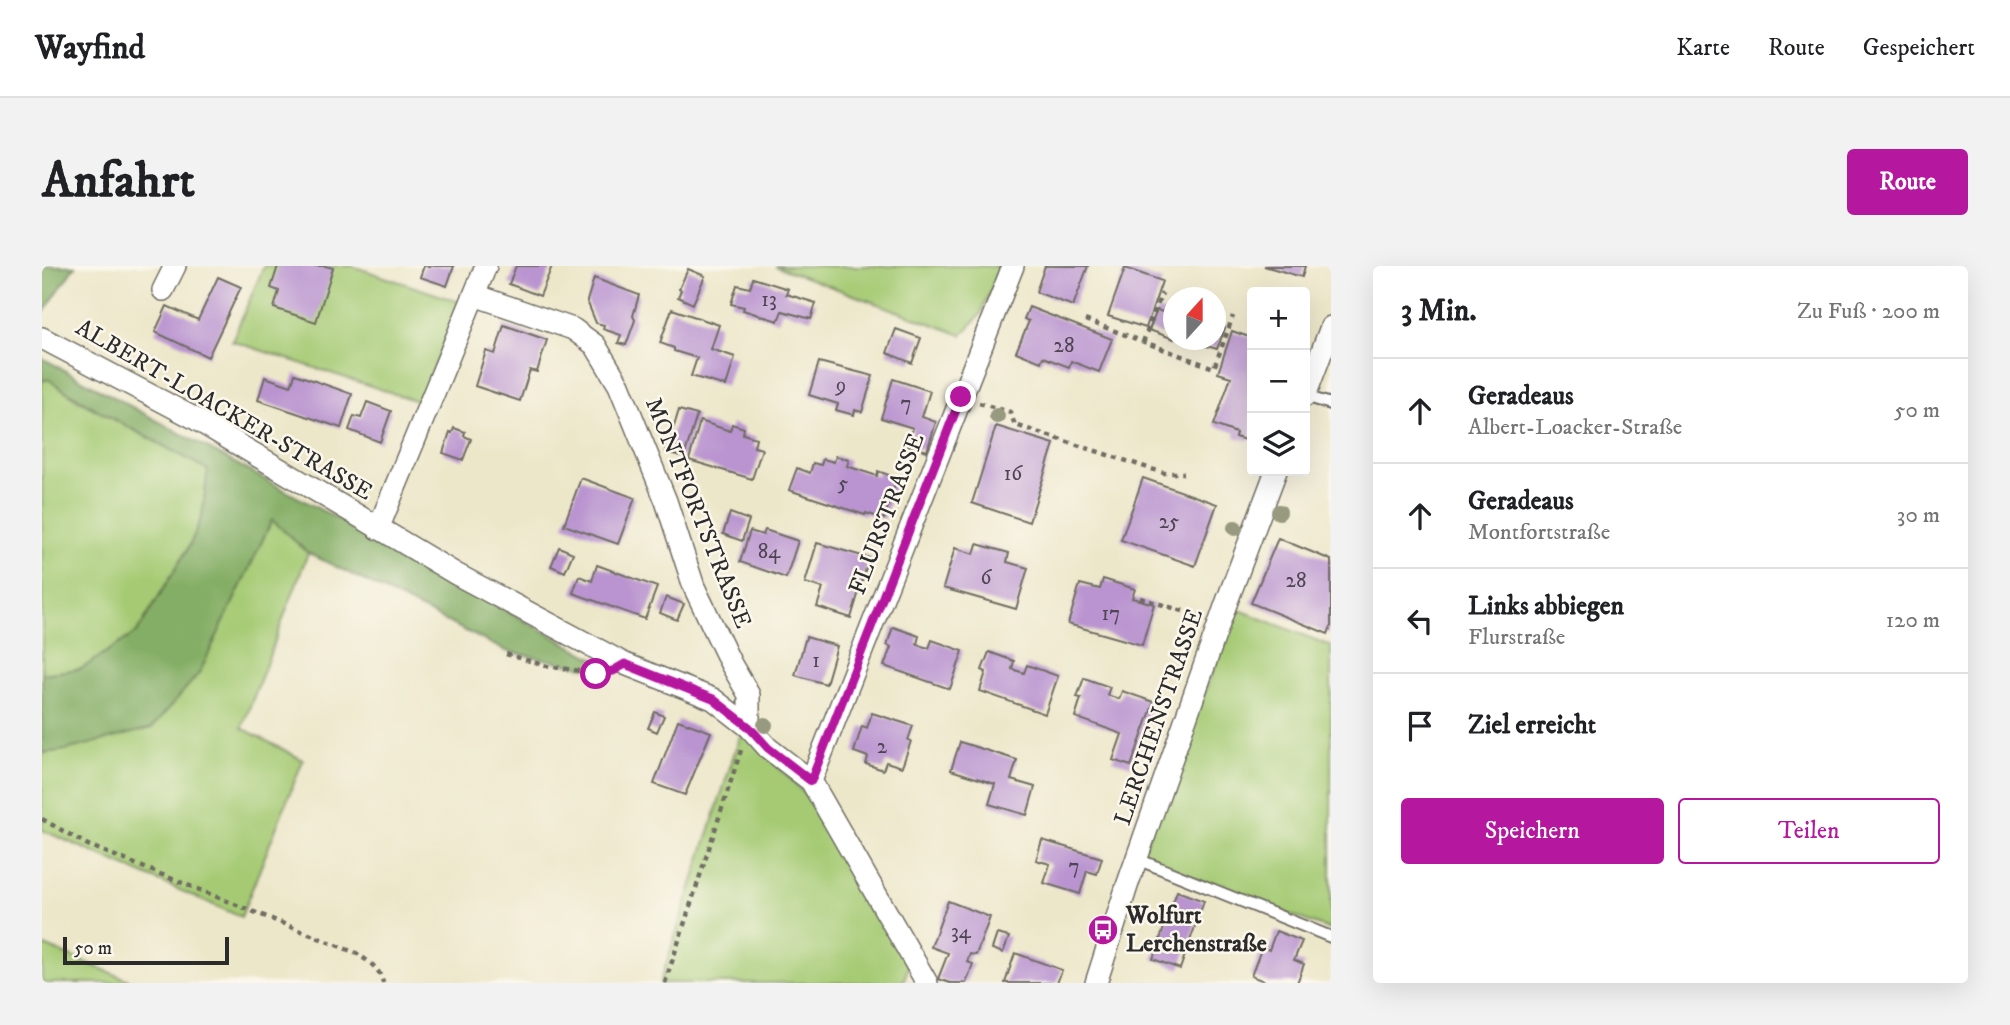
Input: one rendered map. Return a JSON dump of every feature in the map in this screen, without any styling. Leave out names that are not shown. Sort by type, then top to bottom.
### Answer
[{"type":"street","points":[[163,290],[175,266]]},
{"type":"street","name":"ALBERT-LOACKER-STRASSE","points":[[378,529],[486,266]]},
{"type":"street","name":"FLURSTRASSE","points":[[811,781],[1013,266]]},
{"type":"street","name":"MONTFORTSTRASSE","points":[[474,295],[573,329],[595,345],[619,385],[666,501],[694,587],[749,695],[749,727]]},
{"type":"street","points":[[1310,383],[1331,327]]},
{"type":"street","name":"ALBERT-LOACKER-STRASSE","points":[[42,338],[194,418],[456,574],[625,664],[713,699],[749,727]]},
{"type":"street","name":"LERCHENSTRASSE","points":[[1096,983],[1220,622],[1274,476]]},
{"type":"street","points":[[749,727],[768,748],[811,781],[928,983]]},
{"type":"lane","points":[[1310,398],[1331,404]]},
{"type":"lane","points":[[1137,859],[1331,937]]},
{"type":"path","points":[[1143,342],[1162,293]]},
{"type":"path","points":[[1085,320],[1214,368],[1233,316]]},
{"type":"path","points":[[979,403],[1010,412],[1014,425],[1164,473],[1184,473]]},
{"type":"path","points":[[1140,598],[1220,622]]},
{"type":"path","points":[[506,654],[547,666],[596,674],[613,671],[625,664]]},
{"type":"path","points":[[665,983],[749,727]]},
{"type":"path","points":[[42,819],[88,845],[356,953],[372,963],[383,978],[383,983]]},
{"type":"green space","points":[[42,266],[75,266],[42,315]]},
{"type":"green space","points":[[264,266],[352,266],[460,302],[420,402],[232,341]]},
{"type":"green space","points":[[775,266],[1001,266],[980,315],[962,335]]},
{"type":"green space","points":[[42,358],[591,657],[611,665],[597,670],[506,651],[308,553],[272,520],[200,672],[152,728],[66,750],[42,753],[42,674],[81,669],[137,632],[190,545],[202,516],[208,470],[107,415],[48,379],[42,381]]},
{"type":"green space","points":[[48,379],[79,401],[208,470],[202,516],[190,545],[137,632],[81,669],[42,674],[42,381]]},
{"type":"green space","points":[[272,520],[308,553],[242,728],[303,760],[241,917],[42,830],[42,753],[66,750],[200,671]]},
{"type":"green space","points":[[1237,609],[1331,646],[1331,930],[1140,858]]},
{"type":"green space","points":[[742,730],[814,803],[909,965],[903,983],[660,983]]},
{"type":"green space","points":[[42,945],[136,983],[42,983]]},
{"type":"building","points":[[278,266],[333,268],[316,322],[274,308],[279,291],[271,288]]},
{"type":"building","points":[[424,266],[454,266],[447,286],[420,277]]},
{"type":"building","points":[[516,266],[552,266],[540,296],[509,284]]},
{"type":"building","points":[[1045,266],[1088,266],[1073,306],[1036,292]]},
{"type":"building","points":[[1264,266],[1305,266],[1302,277]]},
{"type":"building","points":[[1125,268],[1162,281],[1146,328],[1108,316]]},
{"type":"building","points":[[688,269],[705,276],[693,304],[678,297]]},
{"type":"building","points":[[218,277],[241,287],[208,357],[155,332],[167,306],[198,320]]},
{"type":"building","points":[[594,278],[639,295],[633,316],[635,320],[626,345],[618,343],[621,335],[603,329],[604,325],[596,323],[587,301]]},
{"type":"building","points":[[753,278],[788,289],[786,294],[816,303],[811,319],[782,311],[778,321],[731,304],[737,285],[750,288]]},
{"type":"building","points":[[1029,307],[1112,339],[1099,372],[1071,361],[1069,367],[1043,357],[1041,362],[1016,352],[1029,321],[1024,319]]},
{"type":"building","points":[[672,309],[719,325],[711,349],[735,357],[726,386],[691,376],[697,358],[674,351],[674,348],[660,343]]},
{"type":"building","points":[[1157,310],[1163,312],[1163,335],[1149,330]]},
{"type":"building","points":[[504,325],[547,340],[537,372],[530,370],[520,401],[475,386],[486,351],[495,354]]},
{"type":"building","points":[[896,329],[921,338],[912,363],[887,353]]},
{"type":"building","points":[[1232,331],[1247,336],[1247,440],[1214,425],[1231,377],[1218,373]]},
{"type":"building","points":[[819,362],[873,376],[862,412],[855,410],[854,415],[836,410],[838,404],[809,395]]},
{"type":"building","points":[[295,374],[352,394],[341,428],[258,400],[265,377],[291,386]]},
{"type":"building","points":[[893,379],[930,391],[922,417],[936,422],[927,451],[908,445],[913,428],[881,418]]},
{"type":"building","points":[[367,402],[391,411],[380,442],[349,430],[354,416],[361,418]]},
{"type":"building","points":[[679,410],[697,415],[684,457],[666,452]]},
{"type":"building","points":[[700,421],[730,431],[732,424],[744,428],[743,434],[756,438],[754,447],[762,449],[752,479],[689,460]]},
{"type":"building","points":[[996,426],[1054,444],[1029,522],[972,503]]},
{"type":"building","points":[[454,428],[465,432],[464,436],[471,439],[463,460],[443,453]]},
{"type":"building","points":[[836,456],[849,460],[847,466],[877,476],[878,471],[897,478],[884,519],[789,490],[797,468],[810,473],[813,463],[821,465],[823,459],[834,462]]},
{"type":"building","points":[[581,478],[635,498],[618,544],[564,525]]},
{"type":"building","points":[[1143,478],[1217,504],[1195,566],[1121,540]]},
{"type":"building","points":[[730,513],[749,520],[742,541],[723,534]]},
{"type":"building","points":[[765,530],[798,541],[786,578],[740,562],[750,531],[763,535]]},
{"type":"building","points":[[1278,538],[1331,560],[1331,626],[1328,634],[1251,603]]},
{"type":"building","points":[[817,543],[869,558],[851,618],[817,607],[823,588],[805,583]]},
{"type":"building","points":[[977,544],[1009,553],[1007,562],[1028,568],[1016,609],[943,588],[955,548],[974,554]]},
{"type":"building","points":[[559,547],[573,553],[565,572],[551,566]]},
{"type":"building","points":[[597,565],[657,587],[645,619],[573,593],[579,576],[592,581]]},
{"type":"building","points":[[1103,579],[1135,589],[1132,598],[1154,604],[1142,645],[1068,624],[1080,584],[1100,589]]},
{"type":"building","points":[[666,597],[684,604],[677,620],[660,613]]},
{"type":"building","points":[[893,627],[919,636],[917,644],[921,646],[929,648],[932,640],[963,651],[950,689],[884,666],[891,647],[887,645]]},
{"type":"building","points":[[806,637],[837,646],[826,684],[795,675]]},
{"type":"building","points":[[989,652],[1014,661],[1012,669],[1024,673],[1027,665],[1058,676],[1045,714],[980,691],[986,672],[982,670]]},
{"type":"building","points":[[1084,678],[1110,687],[1107,695],[1119,699],[1122,691],[1154,702],[1131,766],[1113,760],[1122,734],[1075,717],[1081,698],[1077,697]]},
{"type":"building","points":[[655,712],[664,716],[657,732],[648,728]]},
{"type":"building","points":[[872,713],[913,726],[902,767],[886,762],[883,770],[866,764],[868,757],[854,752],[862,726],[867,728]]},
{"type":"building","points":[[678,720],[711,732],[685,795],[654,784]]},
{"type":"building","points":[[960,742],[1017,760],[1011,780],[1035,787],[1027,815],[989,804],[995,784],[951,770]]},
{"type":"building","points":[[1042,840],[1102,858],[1097,874],[1087,871],[1080,894],[1044,883],[1050,864],[1036,860]]},
{"type":"building","points":[[1177,891],[1204,901],[1180,969],[1153,959]]},
{"type":"building","points":[[948,901],[990,917],[976,955],[970,954],[967,962],[973,964],[966,983],[950,983],[938,979],[948,953],[931,947]]},
{"type":"building","points":[[1276,931],[1302,941],[1294,960],[1304,964],[1297,983],[1269,983],[1251,976],[1262,947],[1269,950]]},
{"type":"building","points":[[997,934],[1009,937],[1003,953],[992,949]]},
{"type":"building","points":[[1015,953],[1062,970],[1057,983],[1005,983]]},
{"type":"place","name":"Wolfurt Lerchenstraße","points":[[1103,930]]},
{"type":"route","points":[[596,674],[613,671],[625,664],[713,699],[749,727],[768,748],[811,781],[961,397]]}]
